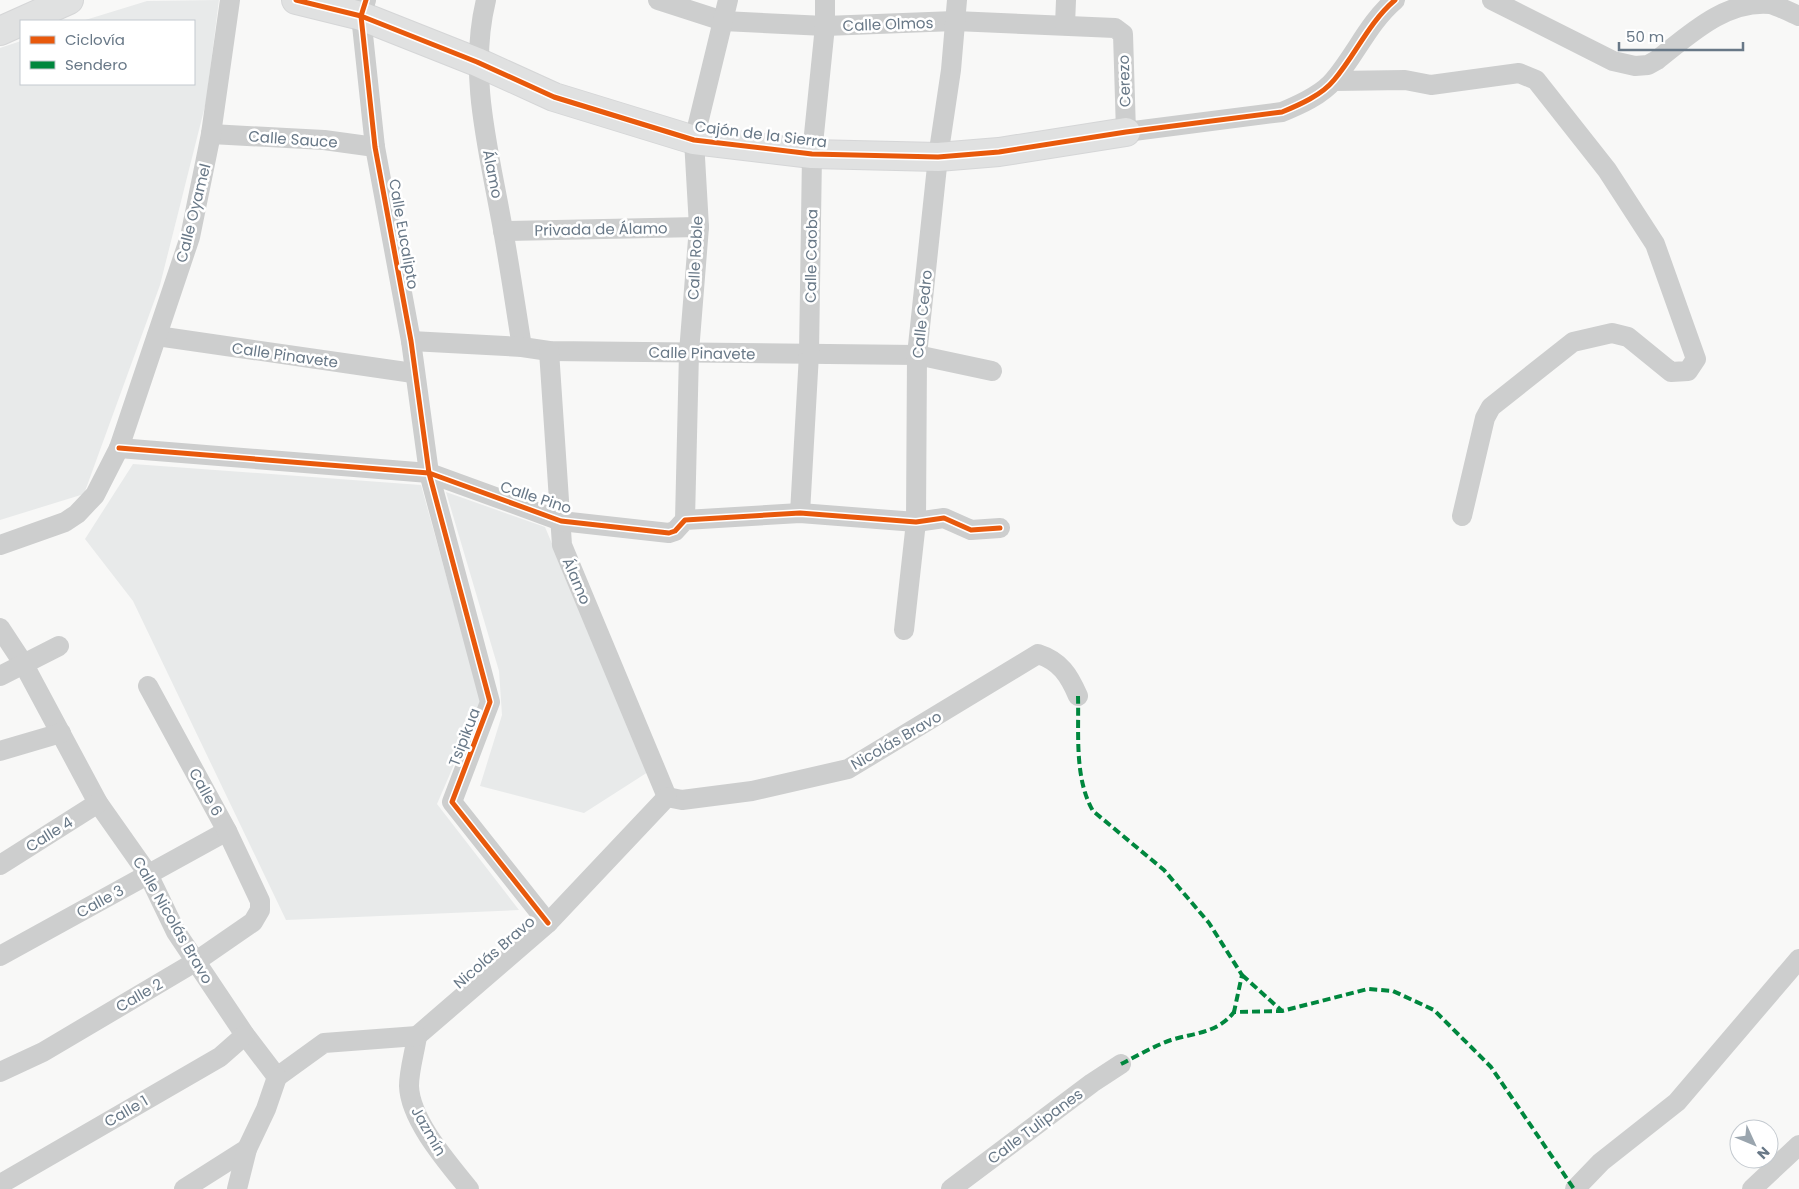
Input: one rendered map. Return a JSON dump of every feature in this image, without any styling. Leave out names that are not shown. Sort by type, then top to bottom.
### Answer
[{"type":"street","points":[[24,20],[69,0]]},
{"type":"street","name":"Calle Oyamel","points":[[119,448],[190,236],[211,134],[230,0]]},
{"type":"street","name":"Cajón de la Sierra","points":[[296,0],[363,8],[554,97],[694,140],[812,154],[938,157],[999,152],[1126,132]]},
{"type":"street","name":"Álamo","points":[[486,0],[480,21],[477,62],[482,115],[504,231],[522,347]]},
{"type":"street","name":"Calle Olmos","points":[[658,0],[723,21],[825,26],[956,21],[1065,25],[1115,28],[1120,30]]},
{"type":"street","name":"Calle Roble","points":[[685,520],[689,352],[699,226],[694,140],[728,0]]},
{"type":"street","name":"Calle Caoba","points":[[800,513],[809,354],[812,154],[825,26],[825,0]]},
{"type":"street","name":"Calle Cedro","points":[[904,630],[916,522],[917,355],[957,0]]},
{"type":"street","points":[[1065,25],[1066,0]]},
{"type":"street","points":[[1126,132],[1282,112],[1303,103],[1334,81],[1361,40],[1395,0]]},
{"type":"street","points":[[1492,0],[1613,60],[1635,66],[1648,65],[1657,60],[1720,10],[1737,5],[1769,4],[1799,16]]},
{"type":"street","name":"Calle Eucalipto","points":[[363,8],[375,147],[411,341],[413,373],[429,473]]},
{"type":"street","points":[[0,31],[20,22]]},
{"type":"street","name":"Cerezo","points":[[1120,30],[1123,34],[1126,132]]},
{"type":"street","points":[[1334,81],[1406,80],[1431,85],[1519,73],[1536,80],[1607,170],[1654,244],[1696,359],[1688,371],[1671,372],[1628,337],[1620,334],[1612,333],[1573,342],[1491,407],[1485,418],[1462,516]]},
{"type":"street","name":"Calle Sauce","points":[[211,134],[324,140],[375,147]]},
{"type":"street","name":"Privada de Álamo","points":[[504,231],[699,226]]},
{"type":"street","name":"Calle Pinavete","points":[[156,336],[413,373]]},
{"type":"street","name":"Calle Pinavete","points":[[411,341],[522,347],[549,351],[917,355],[992,371]]},
{"type":"street","name":"Álamo","points":[[549,351],[562,545],[667,797]]},
{"type":"street","points":[[0,545],[65,522],[77,514],[95,495],[119,448]]},
{"type":"street","name":"Calle Pino","points":[[119,448],[429,473],[561,521],[669,533],[675,531],[685,520],[800,513],[916,522],[944,518],[971,530],[1000,528]]},
{"type":"street","name":"Tsipikua","points":[[429,473],[490,702],[452,802],[548,923]]},
{"type":"street","name":"Calle Nicolás Bravo","points":[[0,628],[23,663],[98,803],[148,874],[176,932],[245,1036],[277,1077]]},
{"type":"street","points":[[0,676],[59,646]]},
{"type":"street","name":"Nicolás Bravo","points":[[417,1036],[548,923],[667,797],[682,800],[752,791],[848,768],[1038,654],[1059,663],[1070,679],[1078,696]]},
{"type":"street","name":"Calle 6","points":[[148,686],[227,830],[260,901]]},
{"type":"street","points":[[0,751],[61,733]]},
{"type":"street","name":"Calle 4","points":[[0,865],[98,803]]},
{"type":"street","name":"Calle 3","points":[[0,956],[227,830]]},
{"type":"street","name":"Calle 2","points":[[0,1072],[43,1052],[195,962],[253,922],[260,910],[260,901]]},
{"type":"street","points":[[1575,1189],[1601,1162],[1677,1102],[1799,959]]},
{"type":"street","name":"Calle 1","points":[[4,1182],[220,1057],[245,1036]]},
{"type":"street","points":[[237,1189],[248,1150],[266,1109],[277,1077],[324,1043],[417,1036]]},
{"type":"street","name":"Jazmín","points":[[417,1036],[409,1085],[414,1109],[444,1158],[469,1189]]},
{"type":"street","name":"Calle Tulipanes","points":[[950,1189],[1092,1083],[1121,1064]]},
{"type":"street","points":[[1752,1189],[1799,1145]]},
{"type":"street","points":[[184,1189],[248,1150]]},
{"type":"shaded area","points":[[219,0],[206,102],[160,285],[84,494],[0,520],[0,48],[20,41],[20,85],[195,85],[195,20],[85,20],[147,1]]},
{"type":"shaded area","points":[[133,464],[421,485],[481,702],[437,804],[519,910],[286,920],[133,601],[85,539]]},
{"type":"shaded area","points":[[446,492],[545,527],[648,772],[584,813],[480,786],[502,715],[499,671]]},
{"type":"marked path","points":[[1078,696],[1080,770],[1087,798],[1093,811],[1164,870],[1209,923],[1242,975],[1234,1012]]},
{"type":"marked path","points":[[1242,975],[1282,1011]]},
{"type":"marked path","points":[[1121,1064],[1165,1042],[1213,1028],[1228,1019],[1234,1012],[1282,1011],[1368,989],[1393,991],[1434,1010],[1491,1067],[1574,1189]]},
{"type":"cycle path","points":[[296,0],[361,16],[477,62],[554,97],[694,140],[812,154],[938,157],[999,152],[1126,132],[1282,112],[1310,99],[1329,85],[1342,70],[1370,28],[1395,0]]},
{"type":"cycle path","points":[[366,0],[361,16],[375,147],[411,341],[429,473],[490,702],[452,802],[548,923]]},
{"type":"cycle path","points":[[119,448],[429,473],[561,521],[669,533],[675,531],[685,520],[800,513],[916,522],[944,518],[971,530],[1000,528]]}]
